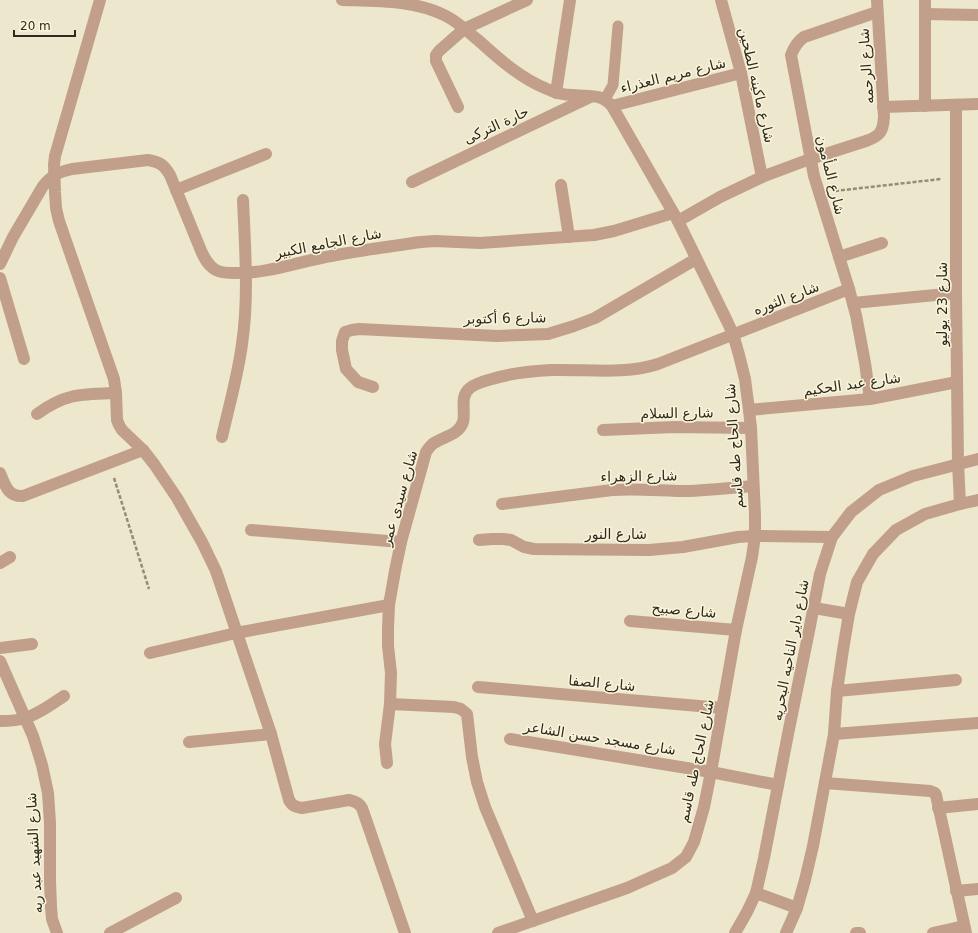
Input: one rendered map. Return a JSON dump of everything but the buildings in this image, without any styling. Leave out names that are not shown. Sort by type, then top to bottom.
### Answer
[{"type":"street","points":[[100,0],[57,148],[54,160],[54,175],[56,208],[59,221],[114,380],[117,420],[122,430],[143,450],[154,464],[177,498],[202,542],[216,571],[271,734],[291,804],[302,808],[349,800],[357,802],[360,805],[405,933]]},
{"type":"street","points":[[342,0],[410,2],[442,14],[464,29],[506,65],[528,80],[556,93],[574,96],[593,96],[609,103]]},
{"type":"street","points":[[458,107],[438,66],[436,55],[464,29],[527,0]]},
{"type":"street","points":[[556,93],[570,0]]},
{"type":"street","name":"شارع ماكينه الطحين","points":[[721,0],[741,73],[762,177]]},
{"type":"street","name":"شارع الرحمه","points":[[877,0],[884,124],[882,130]]},
{"type":"street","points":[[924,106],[925,0]]},
{"type":"street","name":"شارع المأمون","points":[[870,399],[863,348],[856,315],[818,193],[810,159],[792,55],[798,42],[804,38],[877,12]]},
{"type":"street","points":[[925,14],[978,15]]},
{"type":"street","name":"شارع مريم العذراء","points":[[609,103],[741,73]]},
{"type":"street","name":"حارة التركى","points":[[412,182],[593,96]]},
{"type":"street","name":"شارع الحاج طه قاسم","points":[[498,933],[627,888],[672,868],[686,857],[694,842],[704,807],[736,630],[752,557],[755,536],[751,428],[745,379],[733,334],[676,217],[609,103]]},
{"type":"street","points":[[883,107],[978,104]]},
{"type":"street","name":"شارع 23 يوليو","points":[[956,105],[956,294],[958,463],[960,504]]},
{"type":"street","name":"شارع الجامع الكبير","points":[[54,175],[72,169],[148,160],[161,164],[166,169],[176,190],[206,261],[219,271],[226,273],[246,273],[278,268],[321,258],[421,242],[435,241],[480,243],[594,235],[614,231],[676,217],[762,177],[810,159],[866,142],[874,138],[882,130]]},
{"type":"street","points":[[176,190],[266,154]]},
{"type":"street","points":[[0,264],[43,186],[48,179],[54,175]]},
{"type":"street","points":[[561,185],[569,237]]},
{"type":"street","points":[[222,437],[239,364],[245,315],[246,273],[243,200]]},
{"type":"street","points":[[839,257],[882,243]]},
{"type":"street","name":"شارع 6 أكتوبر","points":[[373,387],[358,382],[346,369],[342,350],[342,341],[345,332],[359,329],[497,336],[548,334],[595,318],[696,259]]},
{"type":"street","points":[[0,278],[24,359]]},
{"type":"street","name":"شارع الثوره","points":[[733,334],[849,289]]},
{"type":"street","points":[[853,304],[956,294]]},
{"type":"street","name":"شارع سيدى عمر","points":[[387,763],[385,744],[390,704],[391,674],[388,628],[389,605],[393,578],[401,542],[426,452],[432,444],[454,434],[460,428],[463,422],[465,393],[469,388],[479,383],[503,376],[529,372],[552,370],[632,370],[647,367],[733,334]]},
{"type":"street","name":"شارع عبد الحكيم","points":[[749,410],[870,399],[957,382]]},
{"type":"street","points":[[37,414],[53,404],[71,396],[116,393]]},
{"type":"street","name":"شارع السلام","points":[[603,430],[674,427],[751,428]]},
{"type":"street","points":[[0,473],[10,493],[23,496],[143,450]]},
{"type":"street","name":"شارع داير الناحيه البحريه","points":[[735,933],[756,893],[820,574],[832,537],[851,512],[879,490],[913,476],[978,459]]},
{"type":"street","name":"شارع الزهراء","points":[[502,504],[612,490],[628,489],[673,491],[754,486]]},
{"type":"street","points":[[786,933],[797,908],[813,846],[834,734],[837,691],[849,614],[857,582],[873,554],[896,530],[924,514],[978,500]]},
{"type":"street","points":[[251,530],[401,542]]},
{"type":"street","name":"شارع النور","points":[[479,540],[511,540],[524,547],[534,550],[649,550],[683,547],[738,537],[832,537]]},
{"type":"street","points":[[150,653],[236,633],[389,605]]},
{"type":"street","points":[[814,608],[849,614]]},
{"type":"street","name":"شارع صبيح","points":[[630,621],[736,630]]},
{"type":"street","points":[[0,648],[32,644]]},
{"type":"street","name":"شارع الشهيد عبد ربه","points":[[0,661],[34,736],[42,764],[48,793],[50,822],[50,881],[52,919],[57,933]]},
{"type":"street","points":[[837,691],[956,680]]},
{"type":"street","name":"شارع الصفا","points":[[478,687],[722,708]]},
{"type":"street","points":[[0,721],[26,718],[36,714],[64,696]]},
{"type":"street","points":[[390,704],[454,707],[461,709],[467,714],[472,757],[477,782],[485,807],[533,921]]},
{"type":"street","points":[[834,734],[978,723]]},
{"type":"street","points":[[189,742],[271,734]]},
{"type":"street","name":"شارع مسجد حسن الشاعر","points":[[510,739],[711,772],[778,785]]},
{"type":"street","points":[[825,783],[930,791],[935,793],[965,929],[933,933]]},
{"type":"street","points":[[938,808],[978,804]]},
{"type":"street","points":[[956,891],[978,889]]},
{"type":"street","points":[[756,893],[797,908]]},
{"type":"street","points":[[110,933],[176,898]]},
{"type":"lane","points":[[609,103],[613,85],[618,26]]},
{"type":"path","points":[[818,193],[956,177]]},
{"type":"path","points":[[109,463],[149,589]]}]
